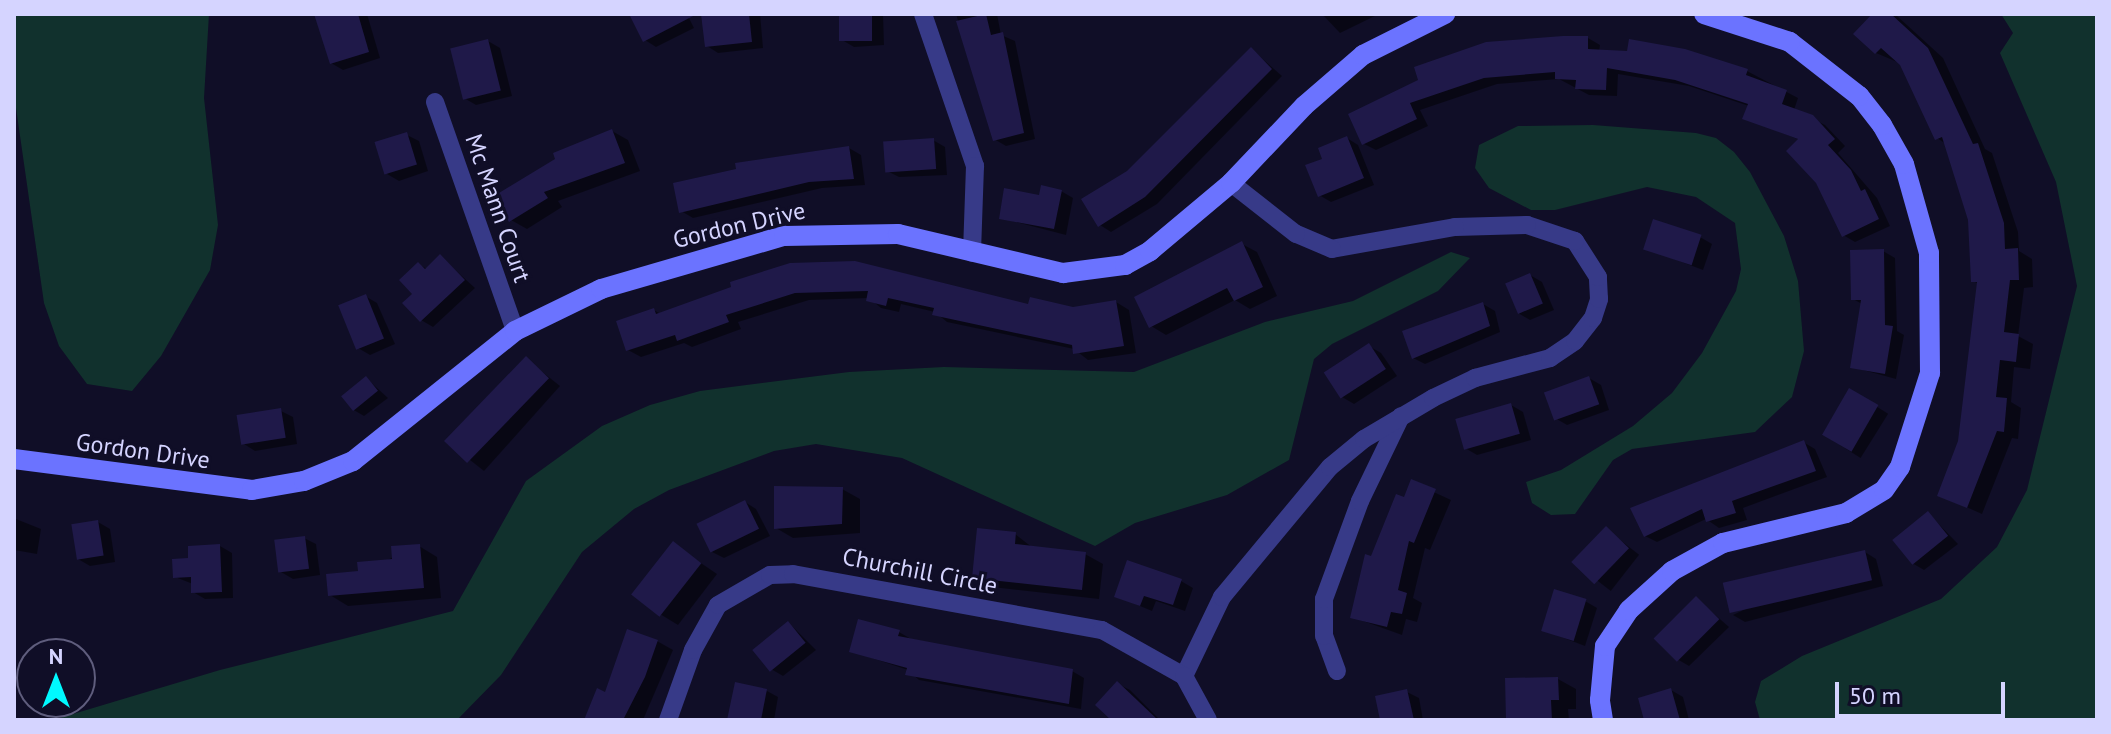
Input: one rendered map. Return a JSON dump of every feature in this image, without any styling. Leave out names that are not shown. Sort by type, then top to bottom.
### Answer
[{"type":"street","points":[[923,14],[975,166],[972,253]]},
{"type":"street","name":"Gordon Drive","points":[[14,459],[252,490],[304,481],[353,461],[515,331],[601,289],[784,236],[898,234],[1063,273],[1106,270],[1150,251],[1231,183],[1304,106],[1363,55],[1445,14]]},
{"type":"street","points":[[1603,720],[1600,700],[1605,646],[1629,610],[1672,571],[1723,543],[1846,513],[1884,490],[1900,467],[1930,373],[1929,253],[1909,176],[1882,125],[1859,96],[1790,42],[1704,14]]},
{"type":"street","name":"Mc Mann Court","points":[[435,102],[515,331]]},
{"type":"street","points":[[1208,720],[1184,676],[1222,597],[1279,523],[1330,467],[1401,416],[1475,378],[1550,358],[1575,341],[1593,318],[1599,299],[1598,277],[1591,259],[1575,241],[1527,225],[1455,227],[1332,249],[1296,234],[1231,183]]},
{"type":"street","points":[[1337,671],[1324,636],[1324,599],[1360,501],[1401,416]]},
{"type":"street","name":"Churchill Circle","points":[[668,720],[693,650],[718,605],[770,575],[821,577],[1102,630],[1184,676]]},
{"type":"green space","points":[[14,14],[209,14],[204,98],[218,225],[210,270],[161,356],[132,391],[87,384],[59,346],[44,303],[14,94]]},
{"type":"green space","points":[[2001,14],[2097,14],[2097,720],[1760,720],[1755,702],[1761,681],[1802,656],[1941,599],[1997,547],[2027,490],[2077,286],[2056,182],[2000,53],[2013,33]]},
{"type":"green space","points":[[1593,125],[1696,133],[1716,138],[1734,152],[1750,172],[1784,236],[1798,281],[1804,351],[1792,397],[1755,432],[1632,449],[1613,460],[1575,514],[1551,515],[1532,503],[1526,482],[1561,470],[1633,426],[1672,393],[1702,353],[1736,291],[1741,269],[1735,223],[1696,197],[1647,187],[1555,210],[1531,210],[1489,188],[1475,168],[1479,145],[1518,126]]},
{"type":"green space","points":[[1451,252],[1470,258],[1438,291],[1332,344],[1314,359],[1289,460],[1227,495],[1135,523],[1095,546],[902,458],[816,444],[774,451],[669,490],[634,509],[582,552],[501,675],[457,720],[53,720],[96,718],[96,707],[220,670],[453,611],[526,481],[602,426],[650,405],[700,391],[849,372],[944,367],[1134,372],[1265,322],[1353,301]]},
{"type":"building","points":[[314,14],[358,14],[369,52],[330,64]]},
{"type":"building","points":[[629,14],[697,14],[643,42]]},
{"type":"building","points":[[701,14],[749,14],[752,42],[705,47]]},
{"type":"building","points":[[839,14],[872,14],[872,41],[839,41]]},
{"type":"building","points":[[986,14],[991,35],[1003,32],[1024,133],[993,141],[956,21]]},
{"type":"building","points":[[1872,14],[1891,14],[1928,48],[1973,144],[1978,143],[2004,223],[2005,249],[2018,248],[2019,280],[2010,280],[2004,332],[2019,334],[2016,362],[2000,360],[1996,397],[2007,398],[2004,432],[1997,431],[1967,508],[1937,496],[1958,441],[1977,282],[1971,282],[1968,220],[1942,137],[1935,140],[1900,65],[1881,48],[1875,54],[1853,34]]},
{"type":"building","points":[[1588,36],[1588,49],[1627,51],[1629,39],[1685,49],[1748,69],[1746,75],[1787,90],[1782,104],[1813,115],[1835,139],[1828,145],[1851,170],[1861,191],[1865,189],[1879,219],[1842,237],[1816,183],[1786,151],[1798,139],[1742,119],[1748,104],[1675,80],[1607,68],[1606,90],[1575,89],[1576,80],[1555,79],[1555,72],[1484,78],[1410,103],[1417,119],[1362,145],[1348,114],[1418,80],[1414,67],[1486,42]]},
{"type":"building","points":[[488,39],[501,90],[463,100],[450,48]]},
{"type":"building","points":[[1251,47],[1272,69],[1145,197],[1098,227],[1081,199],[1127,171]]},
{"type":"building","points":[[612,129],[625,163],[544,192],[548,198],[509,222],[494,196],[555,159],[553,153]]},
{"type":"building","points":[[407,132],[417,165],[384,174],[374,142]]},
{"type":"building","points":[[1347,136],[1364,178],[1318,197],[1305,165],[1322,159],[1318,148]]},
{"type":"building","points":[[934,138],[936,169],[885,172],[883,142]]},
{"type":"building","points":[[849,146],[854,179],[809,182],[679,213],[673,183],[736,169],[735,163]]},
{"type":"building","points":[[1041,185],[1062,190],[1054,229],[999,219],[1004,188],[1039,195]]},
{"type":"building","points":[[1653,219],[1702,235],[1692,265],[1643,249]]},
{"type":"building","points":[[1242,241],[1263,287],[1234,301],[1227,288],[1149,328],[1134,297]]},
{"type":"building","points":[[1884,249],[1885,325],[1893,326],[1885,374],[1850,368],[1861,300],[1851,300],[1850,250]]},
{"type":"building","points":[[440,254],[465,280],[420,322],[402,303],[412,294],[399,280],[418,262],[425,269]]},
{"type":"building","points":[[855,261],[1028,304],[1030,297],[1073,307],[1116,300],[1124,346],[1073,354],[1072,345],[932,315],[934,308],[888,298],[886,306],[866,301],[868,291],[795,293],[726,315],[729,322],[677,341],[675,335],[626,351],[616,321],[654,308],[656,314],[731,287],[730,282],[790,263]]},
{"type":"building","points":[[1530,273],[1543,303],[1518,314],[1505,284]]},
{"type":"building","points":[[366,294],[384,339],[356,350],[338,305]]},
{"type":"building","points":[[1483,302],[1490,326],[1412,359],[1402,331]]},
{"type":"building","points":[[1369,343],[1386,369],[1341,398],[1324,372]]},
{"type":"building","points":[[526,356],[549,378],[467,463],[444,441]]},
{"type":"building","points":[[366,376],[378,391],[353,411],[341,396]]},
{"type":"building","points":[[1589,376],[1599,404],[1554,421],[1544,392]]},
{"type":"building","points":[[1849,388],[1878,405],[1851,452],[1822,435]]},
{"type":"building","points":[[1511,403],[1520,434],[1464,450],[1455,419]]},
{"type":"building","points":[[281,408],[286,438],[241,445],[237,415]]},
{"type":"building","points":[[1804,440],[1816,471],[1732,501],[1736,513],[1706,522],[1702,509],[1644,537],[1630,508]]},
{"type":"building","points":[[1411,479],[1436,489],[1414,543],[1409,541],[1398,590],[1407,593],[1402,614],[1391,612],[1387,627],[1350,618],[1365,554],[1371,556],[1396,494],[1404,497]]},
{"type":"building","points":[[774,486],[843,487],[842,524],[774,529]]},
{"type":"building","points":[[745,500],[759,529],[710,552],[696,524]]},
{"type":"building","points":[[1928,511],[1948,536],[1912,565],[1892,540]]},
{"type":"building","points":[[98,520],[104,556],[77,560],[71,524]]},
{"type":"building","points":[[1606,526],[1629,548],[1594,584],[1571,562]]},
{"type":"building","points":[[977,528],[1016,532],[1015,544],[1086,552],[1082,590],[972,578]]},
{"type":"building","points":[[305,536],[309,569],[278,573],[274,540]]},
{"type":"building","points":[[673,541],[701,563],[660,617],[631,595]]},
{"type":"building","points":[[220,544],[222,592],[191,593],[191,577],[173,578],[172,559],[188,558],[188,546]]},
{"type":"building","points":[[420,544],[424,588],[328,596],[326,574],[358,571],[357,562],[392,559],[391,546]]},
{"type":"building","points":[[1865,550],[1872,580],[1730,613],[1723,583]]},
{"type":"building","points":[[1127,560],[1182,579],[1173,605],[1144,596],[1140,606],[1114,597]]},
{"type":"building","points":[[1554,589],[1587,599],[1574,641],[1541,631]]},
{"type":"building","points":[[1696,596],[1719,619],[1677,662],[1654,638]]},
{"type":"building","points":[[858,619],[900,630],[898,636],[1073,669],[1069,704],[905,675],[907,668],[849,652]]},
{"type":"building","points":[[788,621],[806,643],[770,672],[752,650]]},
{"type":"building","points":[[627,629],[658,640],[645,677],[623,720],[584,720],[597,688],[605,692]]},
{"type":"building","points":[[1558,677],[1559,700],[1551,700],[1552,720],[1506,720],[1505,678]]},
{"type":"building","points":[[1117,681],[1158,720],[1111,720],[1095,705]]},
{"type":"building","points":[[735,682],[767,689],[761,720],[727,720]]},
{"type":"building","points":[[1671,688],[1680,720],[1644,720],[1638,698]]},
{"type":"building","points":[[1407,689],[1414,720],[1380,720],[1375,696]]}]
